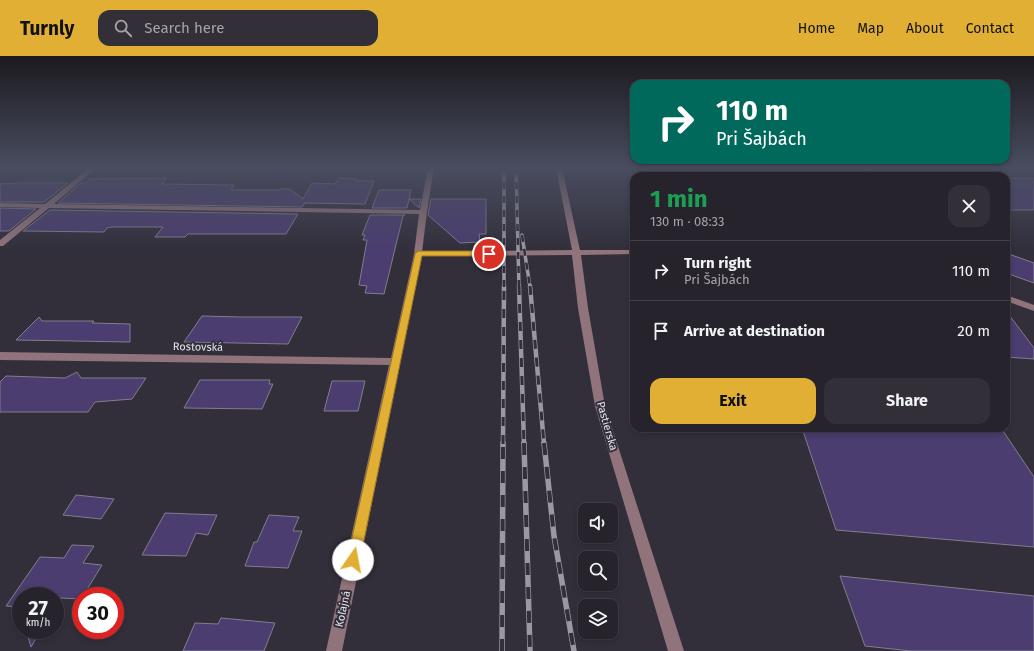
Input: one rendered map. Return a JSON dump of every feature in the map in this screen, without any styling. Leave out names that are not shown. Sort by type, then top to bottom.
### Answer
[{"type":"street","points":[[0,244],[59,196]]},
{"type":"street","name":"Koľajná","points":[[334,651],[418,254],[426,196]]},
{"type":"street","name":"Pastierska","points":[[564,196],[600,406],[676,651]]},
{"type":"street","points":[[0,205],[423,212]]},
{"type":"street","points":[[418,254],[630,252]]},
{"type":"street","points":[[1010,299],[1034,308]]},
{"type":"street","name":"Rostovská","points":[[0,356],[395,362]]},
{"type":"building","points":[[0,196],[52,196],[44,202],[0,202]]},
{"type":"building","points":[[66,196],[299,196],[303,199],[305,196],[368,196],[365,204],[305,203],[302,207],[58,203]]},
{"type":"building","points":[[377,196],[410,196],[407,208],[372,208]]},
{"type":"building","points":[[1010,196],[1034,196],[1034,210],[1010,210]]},
{"type":"building","points":[[409,199],[421,199],[419,208]]},
{"type":"building","points":[[431,199],[486,199],[486,234],[479,234],[480,242],[460,243],[428,215]]},
{"type":"building","points":[[0,208],[36,209],[9,231],[0,231]]},
{"type":"building","points":[[50,210],[298,214],[286,234],[188,234],[185,237],[155,237],[163,227],[112,227],[107,228],[104,232],[23,231]]},
{"type":"building","points":[[370,215],[405,215],[403,216],[384,294],[365,293],[367,286],[359,285],[367,240],[363,240],[365,235],[362,235]]},
{"type":"building","points":[[1010,254],[1034,263],[1034,283],[1010,274]]},
{"type":"building","points":[[202,316],[302,317],[288,344],[184,342]]},
{"type":"building","points":[[1010,316],[1034,348],[1034,359],[1010,357]]},
{"type":"building","points":[[39,317],[42,321],[94,321],[92,323],[130,324],[130,342],[16,340]]},
{"type":"building","points":[[77,372],[81,378],[146,378],[132,399],[95,402],[88,412],[0,412],[0,382],[6,376],[65,378]]},
{"type":"building","points":[[200,380],[270,380],[269,384],[273,384],[262,409],[184,408]]},
{"type":"building","points":[[332,381],[365,381],[358,411],[324,411]]},
{"type":"building","points":[[803,432],[1004,432],[1034,477],[1034,547],[836,530]]},
{"type":"building","points":[[76,495],[114,499],[101,519],[63,515]]},
{"type":"building","points":[[165,513],[217,515],[208,535],[196,533],[186,556],[142,555]]},
{"type":"building","points":[[269,515],[299,517],[293,531],[302,531],[288,568],[245,566],[254,542],[257,542]]},
{"type":"building","points":[[72,545],[94,546],[83,563],[102,565],[89,587],[72,587],[72,599],[64,598],[64,587],[19,587],[40,557],[64,558]]},
{"type":"building","points":[[840,576],[1034,596],[1034,651],[911,651],[865,646]]},
{"type":"building","points":[[12,597],[12,606],[6,606]]},
{"type":"building","points":[[221,618],[275,623],[264,651],[183,651],[195,623],[218,624]]},
{"type":"building","points":[[29,639],[36,639],[31,647]]},
{"type":"railway","points":[[504,196],[504,286]]},
{"type":"railway","points":[[517,196],[519,287]]},
{"type":"railway","points":[[522,235],[530,287]]},
{"type":"railway","points":[[503,444],[504,286]]},
{"type":"railway","points":[[519,286],[524,444]]},
{"type":"railway","points":[[530,286],[544,444]]},
{"type":"railway","points":[[502,651],[503,443]]},
{"type":"railway","points":[[524,443],[530,651]]},
{"type":"railway","points":[[544,443],[554,536],[574,651]]},
{"type":"route","points":[[353,560],[418,254],[489,254]]}]
